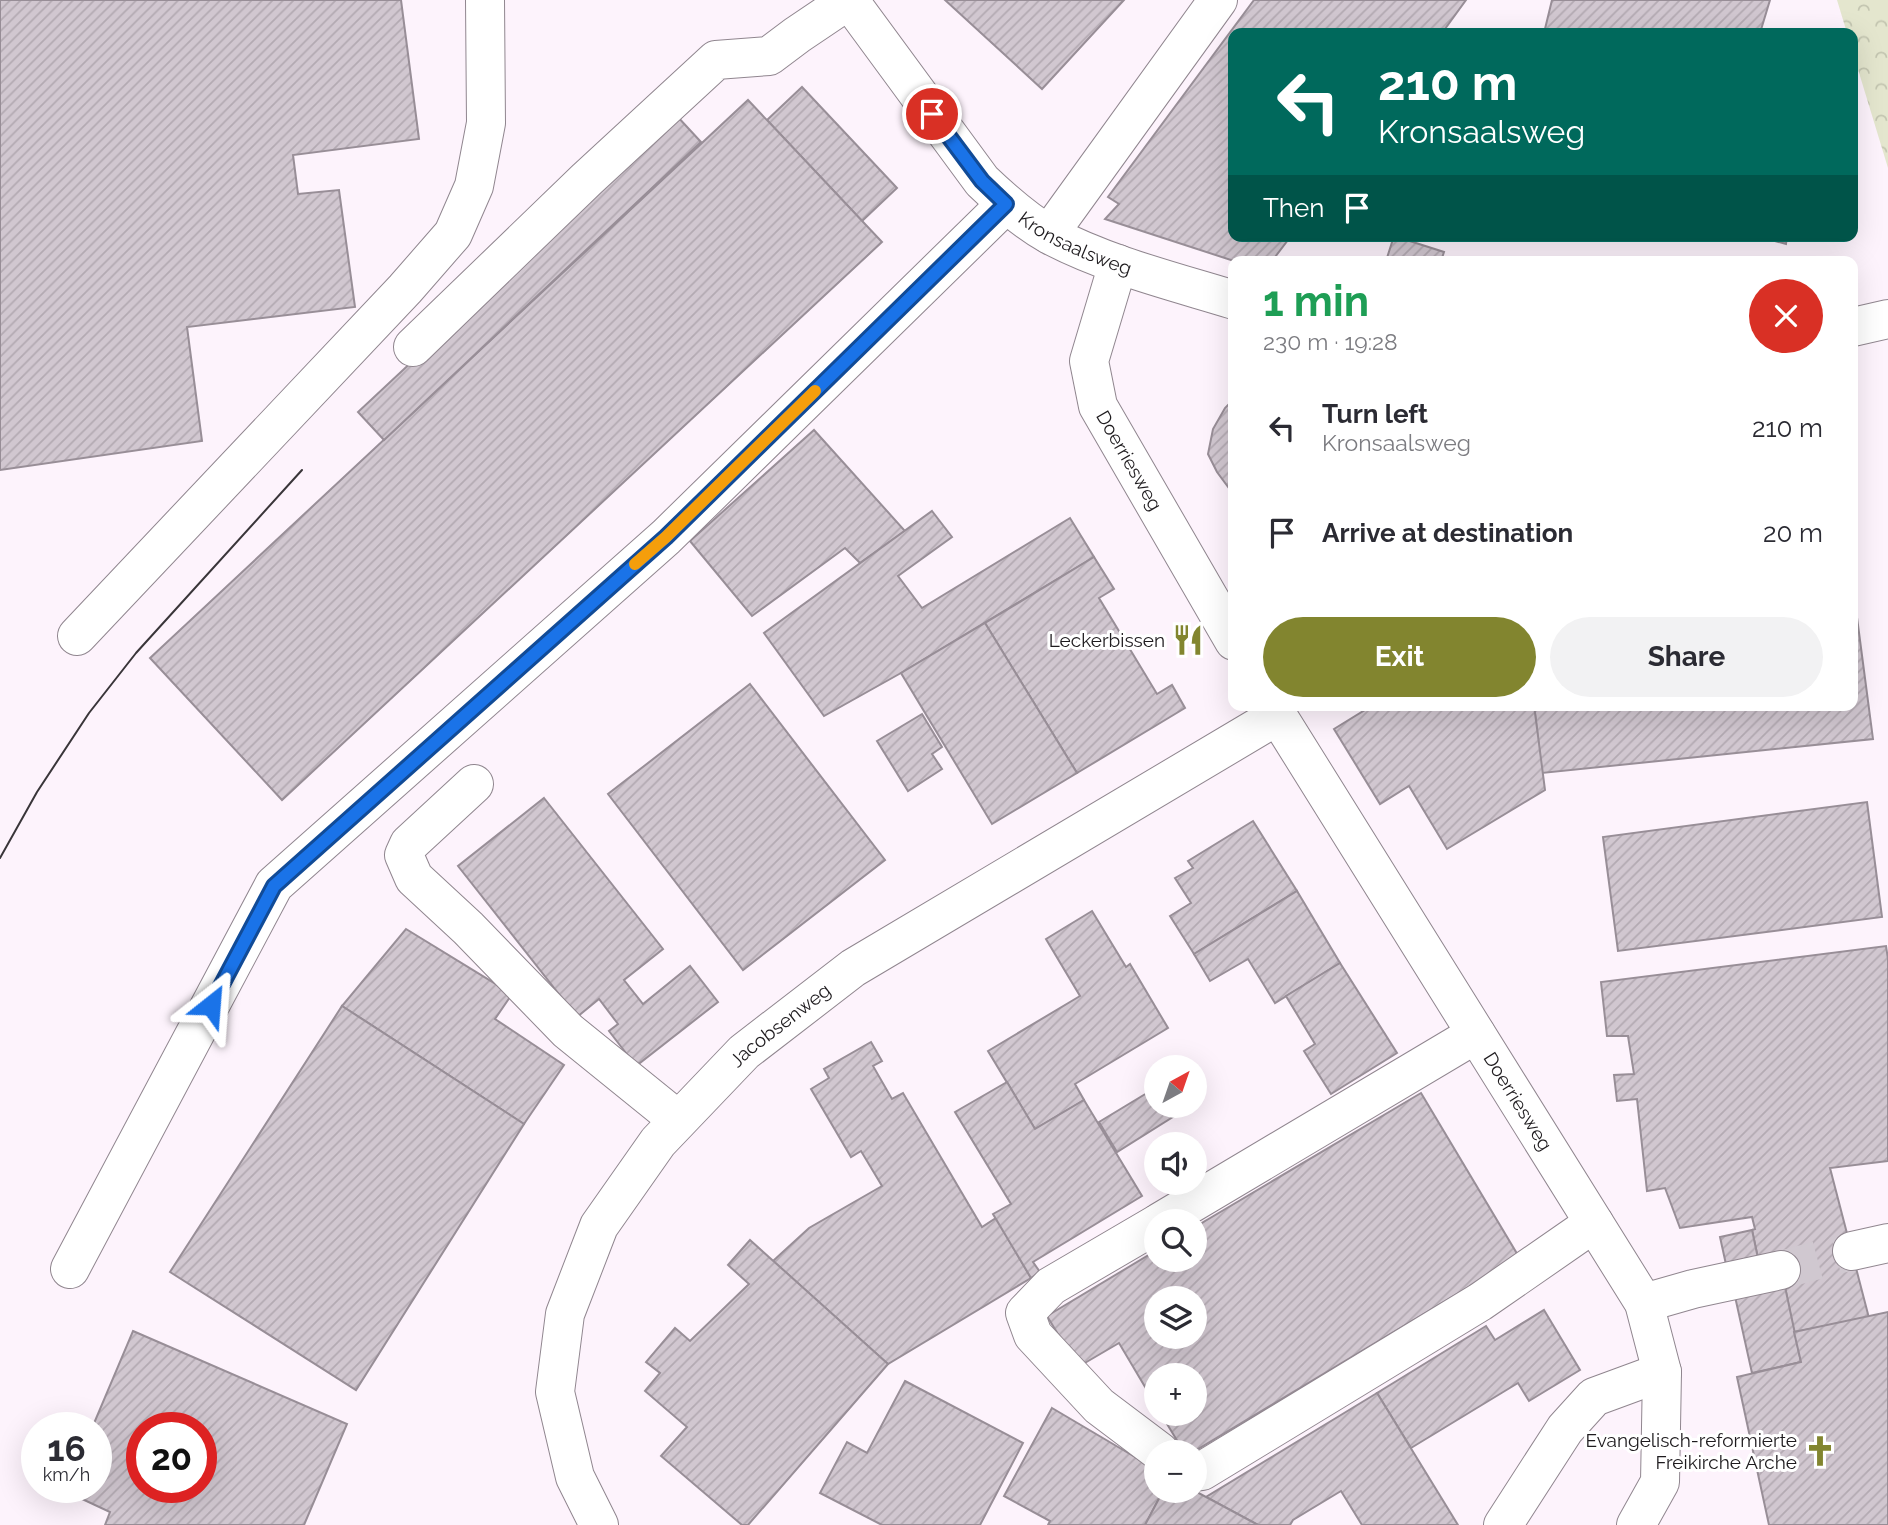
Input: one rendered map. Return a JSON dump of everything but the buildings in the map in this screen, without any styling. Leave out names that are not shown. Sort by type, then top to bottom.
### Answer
[{"type":"street","points":[[77,636],[405,289],[453,234],[474,186],[486,122],[485,0]]},
{"type":"street","points":[[413,347],[587,179],[716,60],[769,56],[849,0]]},
{"type":"street","name":"Kronsaalsweg","points":[[849,0],[982,181],[1006,204],[1049,234],[1118,264],[1228,298]]},
{"type":"street","points":[[1049,234],[1217,0]]},
{"type":"street","points":[[70,1269],[274,886],[666,537],[1006,204]]},
{"type":"street","name":"Doerriesweg","points":[[1118,264],[1089,360],[1098,406],[1228,631]]},
{"type":"street","points":[[1858,326],[1888,319]]},
{"type":"street","name":"Doerriesweg","points":[[1274,711],[1644,1303],[1662,1372],[1660,1482],[1636,1525]]},
{"type":"street","name":"Jacobsenweg","points":[[600,1525],[575,1477],[555,1392],[565,1314],[599,1226],[657,1142],[744,1052],[853,968],[1274,711]]},
{"type":"street","points":[[474,784],[409,844],[404,855],[414,878],[468,928],[568,1031],[678,1120]]},
{"type":"street","points":[[1182,1209],[1476,1034]]},
{"type":"street","points":[[1207,1468],[1480,1302],[1594,1223]]},
{"type":"street","points":[[1144,1232],[1051,1286],[1025,1313],[1032,1335],[1099,1406],[1144,1440]]},
{"type":"street","points":[[1644,1303],[1693,1289],[1781,1270]]},
{"type":"street","points":[[1503,1525],[1565,1429],[1594,1397],[1662,1372]]},
{"type":"green space","points":[[1837,0],[1888,0],[1888,168],[1858,69],[1858,28],[1845,28]]},
{"type":"tunnel","points":[[1781,1270],[1852,1251]]},
{"type":"tram line","points":[[0,858],[37,792],[89,713],[136,653],[302,470]]},
{"type":"slow traffic","points":[[635,564],[815,391]]},
{"type":"place","name":"Leckerbissen","points":[[1188,640]]},
{"type":"place","name":"Evangelisch-reformierte Freikirche Arche","points":[[1820,1451]]},
{"type":"route","points":[[211,1005],[274,886],[666,537],[1006,204],[982,181],[932,114]]}]
